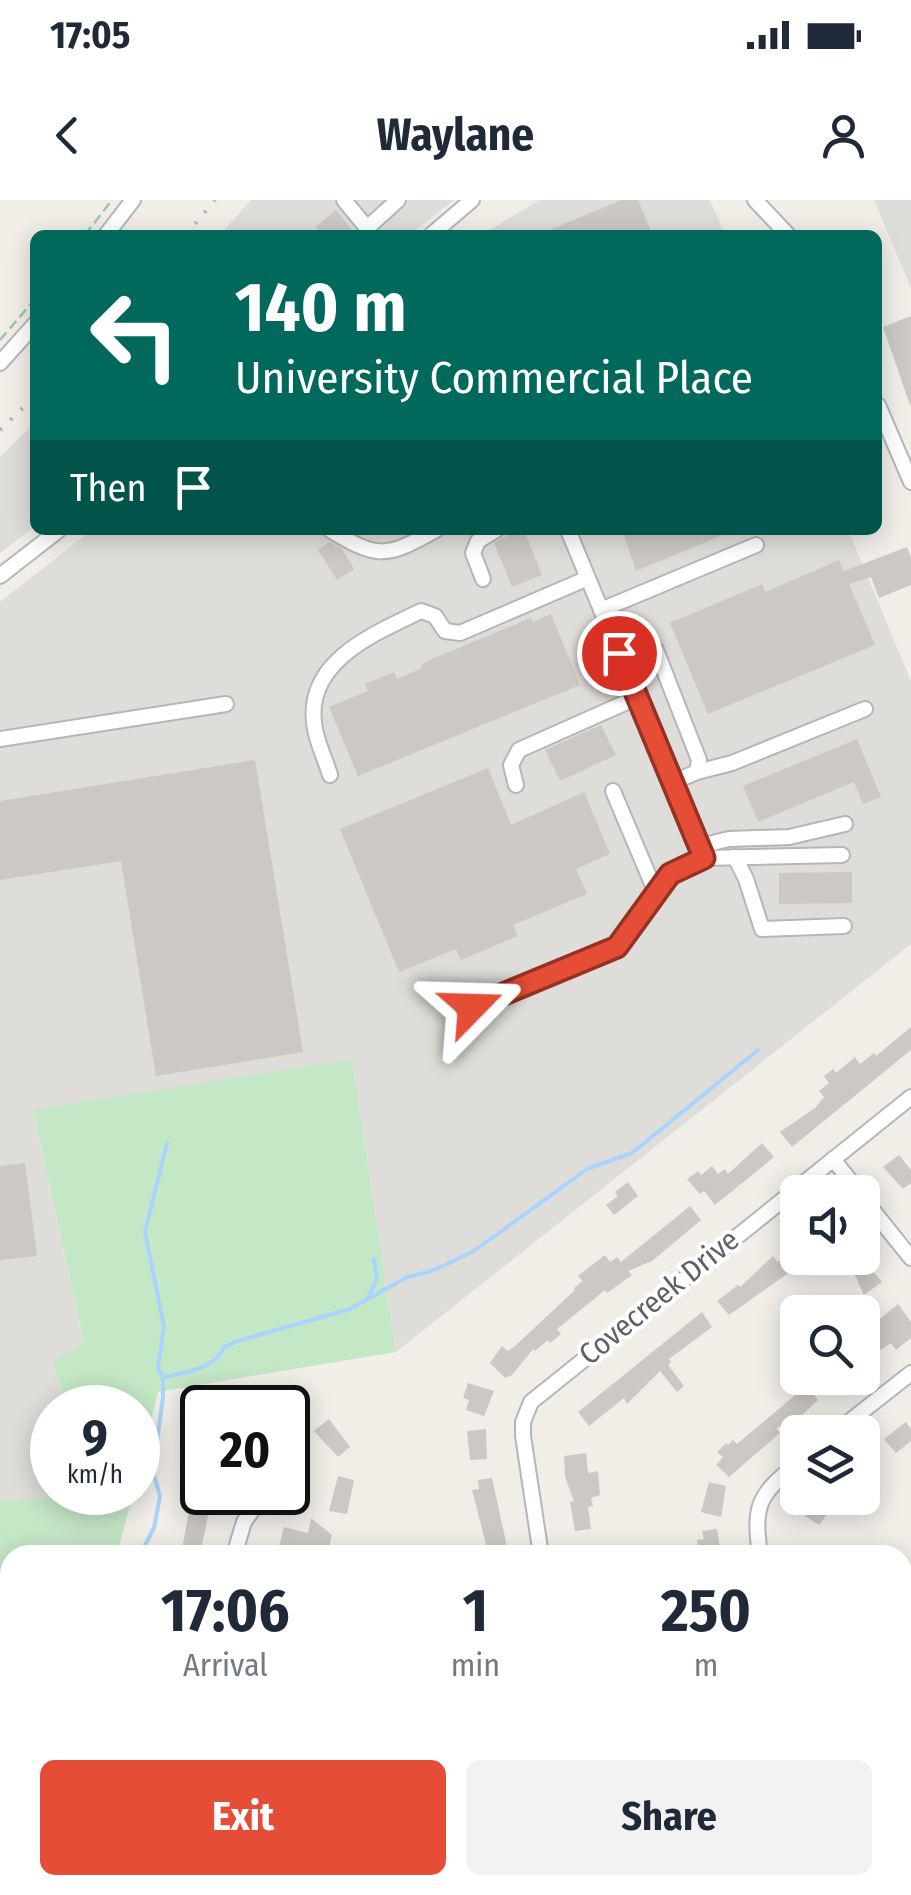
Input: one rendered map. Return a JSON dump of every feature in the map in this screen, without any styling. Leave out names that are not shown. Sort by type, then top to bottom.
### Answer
[{"type":"street","points":[[110,230],[134,200]]},
{"type":"street","points":[[344,200],[367,228],[398,200]]},
{"type":"street","points":[[441,230],[472,200]]},
{"type":"street","points":[[755,200],[783,230]]},
{"type":"street","points":[[0,363],[30,330]]},
{"type":"street","points":[[882,414],[911,482]]},
{"type":"street","points":[[0,576],[53,535]]},
{"type":"street","points":[[338,535],[358,547],[383,554],[425,535]]},
{"type":"street","points":[[483,579],[473,553],[478,541],[488,535]]},
{"type":"street","points":[[570,535],[702,852]]},
{"type":"street","points":[[601,610],[756,545]]},
{"type":"street","points":[[330,775],[314,722],[316,695],[330,666],[367,638],[420,611],[435,616],[445,630],[460,633],[588,578]]},
{"type":"street","points":[[619,653],[647,643],[652,645],[700,760],[697,772]]},
{"type":"street","points":[[516,784],[511,765],[519,750],[638,697]]},
{"type":"street","points":[[0,739],[226,704]]},
{"type":"street","points":[[673,782],[732,763],[865,709]]},
{"type":"street","points":[[613,791],[656,893]]},
{"type":"street","points":[[472,1007],[617,947],[670,874],[702,852],[729,839],[789,838],[844,824]]},
{"type":"street","points":[[702,852],[734,857],[842,855]]},
{"type":"street","points":[[734,857],[746,879],[762,929],[844,926]]},
{"type":"street","name":"Covecreek Drive","points":[[540,1545],[523,1436],[523,1422],[531,1402],[911,1097]]},
{"type":"street","points":[[833,1159],[845,1175]]},
{"type":"street","points":[[880,1219],[911,1258]]},
{"type":"street","points":[[858,1415],[911,1374]]},
{"type":"street","points":[[759,1545],[756,1524],[760,1501],[780,1477]]},
{"type":"street","points":[[237,1545],[249,1515]]},
{"type":"path","points":[[89,230],[112,200]]},
{"type":"path","points":[[0,340],[30,305]]},
{"type":"shaded area","points":[[251,200],[454,200],[415,230],[224,230]]},
{"type":"shaded area","points":[[539,200],[710,200],[723,230],[490,230]]},
{"type":"shaded area","points":[[874,200],[911,200],[911,288]]},
{"type":"shaded area","points":[[30,428],[30,530],[0,553],[0,457]]},
{"type":"shaded area","points":[[86,535],[850,535],[911,681],[911,944],[396,1352],[352,1059],[33,1111],[84,1344],[52,1363],[60,1385],[30,1385],[30,1499],[0,1500],[0,602]]},
{"type":"green space","points":[[352,1059],[396,1352],[180,1385],[180,1388],[160,1392],[160,1385],[60,1385],[52,1362],[84,1343],[33,1110]]},
{"type":"green space","points":[[30,1499],[30,1515],[127,1515],[120,1545],[0,1545],[0,1500]]},
{"type":"building","points":[[621,200],[638,200],[651,230],[550,230]]},
{"type":"building","points":[[336,210],[352,230],[319,230],[316,227]]},
{"type":"building","points":[[911,316],[911,405],[910,405],[883,327]]},
{"type":"building","points":[[509,535],[526,535],[542,575],[512,587],[494,543]]},
{"type":"building","points":[[624,535],[723,535],[636,571]]},
{"type":"building","points":[[330,542],[342,549],[354,569],[337,580],[318,550]]},
{"type":"building","points":[[907,547],[911,585],[879,598],[871,577],[849,584],[875,645],[708,714],[670,623],[762,584],[765,592],[839,560],[844,571]]},
{"type":"building","points":[[551,614],[580,685],[358,776],[329,707],[368,691],[365,684],[394,672],[397,679],[434,658],[531,618],[533,622]]},
{"type":"building","points":[[601,725],[616,755],[560,781],[545,750]]},
{"type":"building","points":[[857,739],[881,797],[863,804],[854,782],[758,822],[743,786]]},
{"type":"building","points":[[255,760],[303,1052],[156,1076],[121,861],[0,880],[0,801]]},
{"type":"building","points":[[488,768],[511,825],[584,792],[610,854],[576,869],[587,894],[513,925],[518,936],[461,960],[456,949],[399,972],[340,829]]},
{"type":"building","points":[[852,872],[852,903],[779,904],[779,873]]},
{"type":"building","points":[[911,1027],[911,1050],[792,1147],[780,1132],[815,1108],[824,1097],[819,1091],[829,1083],[824,1076],[833,1069],[836,1073],[855,1057],[860,1064],[874,1053],[876,1056]]},
{"type":"building","points":[[762,1143],[774,1157],[715,1205],[687,1179],[712,1166],[718,1174],[725,1169],[728,1174]]},
{"type":"building","points":[[899,1155],[911,1170],[911,1183],[903,1189],[883,1167]]},
{"type":"building","points":[[25,1163],[37,1256],[0,1260],[0,1166]]},
{"type":"building","points":[[628,1182],[638,1196],[614,1215],[606,1205]]},
{"type":"building","points":[[690,1206],[701,1220],[652,1261],[628,1271],[632,1275],[607,1293],[605,1290],[557,1329],[561,1334],[533,1349],[512,1375],[505,1378],[490,1363],[502,1346],[508,1351],[515,1346],[575,1290],[583,1281],[578,1276],[605,1255],[610,1262],[617,1257],[621,1262]]},
{"type":"building","points":[[773,1256],[780,1275],[786,1275],[729,1315],[717,1301],[740,1287]]},
{"type":"building","points":[[855,1275],[876,1275],[882,1282],[864,1295]]},
{"type":"building","points":[[898,1304],[911,1322],[911,1338],[896,1350],[891,1343],[880,1350],[880,1319]]},
{"type":"building","points":[[702,1312],[712,1327],[669,1359],[668,1365],[684,1386],[677,1392],[660,1371],[627,1404],[624,1398],[589,1426],[578,1412]]},
{"type":"building","points":[[468,1383],[494,1391],[484,1416],[466,1410],[469,1400],[463,1398]]},
{"type":"building","points":[[795,1395],[814,1395],[818,1400],[802,1415],[780,1415],[780,1426],[776,1428],[780,1433],[729,1477],[716,1465],[723,1457],[717,1452],[733,1440],[737,1444]]},
{"type":"building","points":[[329,1419],[350,1447],[338,1457],[314,1431]]},
{"type":"building","points":[[906,1422],[911,1429],[911,1441],[896,1453],[884,1439]]},
{"type":"building","points":[[486,1429],[487,1459],[470,1460],[467,1431]]},
{"type":"building","points":[[586,1453],[588,1473],[598,1471],[600,1495],[591,1498],[593,1506],[588,1507],[591,1529],[575,1531],[570,1502],[574,1501],[565,1477],[564,1456]]},
{"type":"building","points":[[338,1476],[354,1480],[347,1514],[329,1511]]},
{"type":"building","points":[[492,1478],[506,1545],[486,1545],[472,1490],[479,1489],[478,1480]]},
{"type":"building","points":[[709,1482],[726,1486],[721,1517],[701,1512]]},
{"type":"building","points":[[188,1515],[208,1515],[202,1545],[183,1545]]},
{"type":"building","points":[[806,1515],[826,1515],[819,1525]]},
{"type":"building","points":[[311,1518],[332,1535],[330,1545],[280,1545],[284,1527],[308,1533]]},
{"type":"building","points":[[717,1529],[719,1545],[698,1545],[697,1540],[704,1539],[702,1531]]},
{"type":"waterway","points":[[163,1378],[206,1365],[224,1347],[238,1341],[350,1309],[407,1277],[432,1271],[474,1251],[587,1169],[632,1153],[758,1050]]},
{"type":"waterway","points":[[145,1545],[154,1528],[160,1496],[153,1472],[163,1397],[163,1378],[158,1368],[164,1326],[145,1232],[167,1143]]},
{"type":"waterway","points":[[369,1296],[377,1278],[374,1259]]},
{"type":"railway","points":[[190,230],[215,200]]},
{"type":"railway","points":[[0,430],[30,401]]},
{"type":"route","points":[[472,1007],[617,947],[670,874],[704,858],[619,653]]}]
